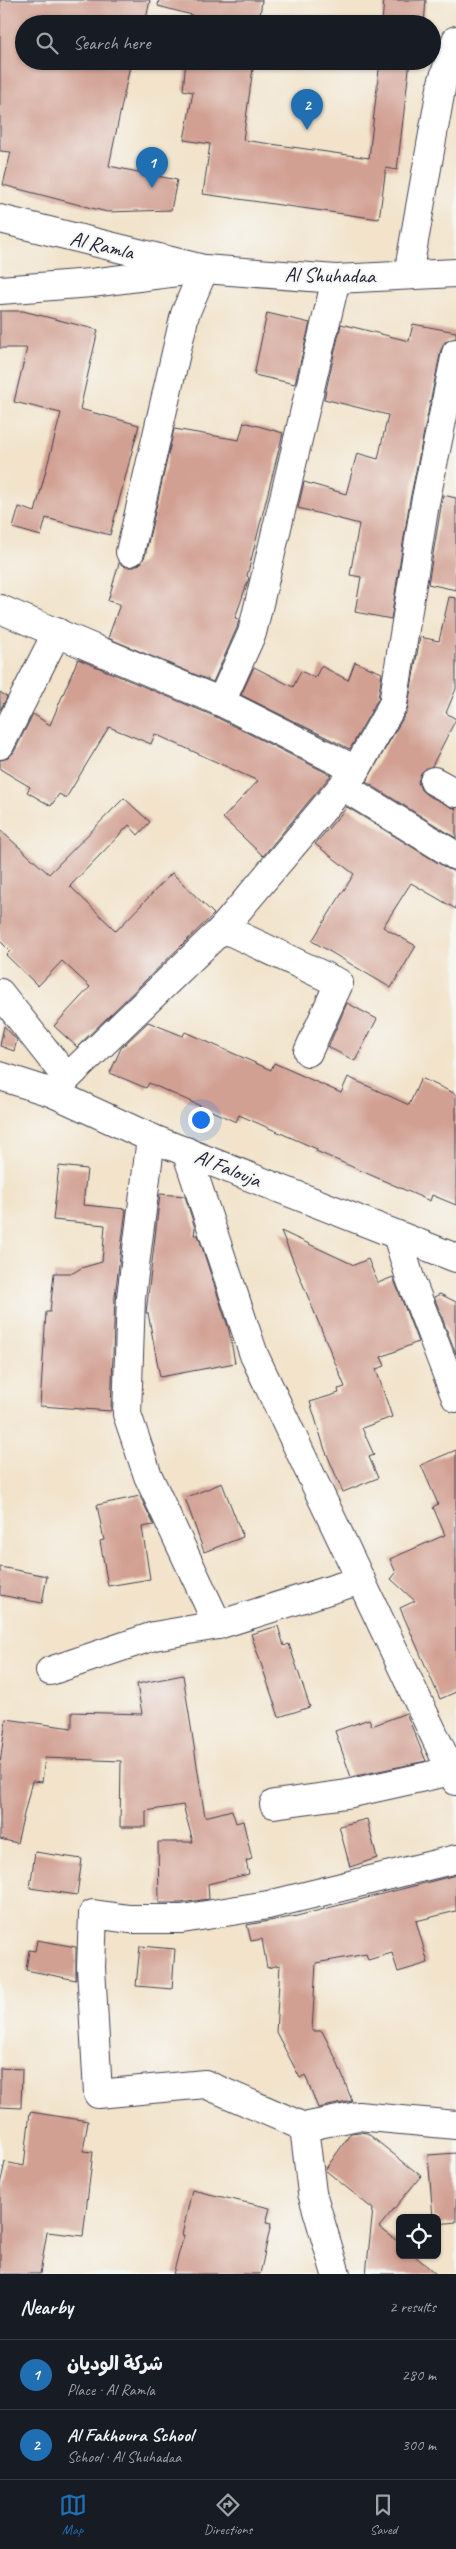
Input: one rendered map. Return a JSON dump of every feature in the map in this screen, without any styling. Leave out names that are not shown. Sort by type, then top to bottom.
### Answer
[{"type":"street","points":[[408,275],[442,83],[456,40]]},
{"type":"street","name":"Al Ramla","points":[[0,219],[204,269]]},
{"type":"street","points":[[0,290],[204,269],[185,314],[130,552]]},
{"type":"street","name":"Al Shuhadaa","points":[[204,269],[336,279],[456,273]]},
{"type":"street","points":[[222,702],[252,633],[336,279]]},
{"type":"street","points":[[0,993],[60,1086],[222,928],[350,778],[393,704],[407,630],[425,503],[456,353]]},
{"type":"street","points":[[0,609],[222,702],[350,778],[456,856]]},
{"type":"street","points":[[0,745],[57,632]]},
{"type":"street","points":[[222,928],[339,983],[308,1052]]},
{"type":"street","name":"Al Falouja","points":[[0,1076],[60,1086],[151,1138],[456,1258]]},
{"type":"street","points":[[151,1138],[131,1297],[127,1414],[148,1476],[218,1625]]},
{"type":"street","points":[[186,1151],[254,1355],[454,1776],[274,1804]]},
{"type":"street","points":[[397,1235],[410,1278],[456,1398]]},
{"type":"street","points":[[50,1671],[154,1636],[218,1625],[361,1580]]},
{"type":"street","points":[[456,1858],[268,1905],[182,1919],[129,1919],[93,1914],[91,1967],[98,2094],[205,2084],[304,2127],[358,2116],[456,2125]]},
{"type":"street","points":[[304,2127],[312,2193],[336,2274]]},
{"type":"building","points":[[0,0],[150,0],[147,15],[15,15],[15,70],[129,70],[109,166],[177,180],[171,210],[107,212],[3,185],[11,152],[0,151]]},
{"type":"building","points":[[159,0],[262,0],[260,15],[192,15],[158,6]]},
{"type":"building","points":[[384,0],[426,0],[425,15],[383,15]]},
{"type":"building","points":[[185,70],[253,70],[243,140],[369,158],[379,70],[409,70],[397,170],[386,168],[379,219],[203,194],[210,144],[184,140],[193,92],[183,90]]},
{"type":"building","points":[[0,311],[23,311],[98,330],[80,409],[139,425],[110,535],[46,518],[41,536],[13,528],[19,507],[35,512],[61,413],[14,402],[27,348],[0,348]]},
{"type":"building","points":[[267,313],[310,323],[295,384],[254,375]]},
{"type":"building","points":[[341,324],[409,341],[413,324],[456,332],[456,338],[445,342],[441,350],[410,500],[391,619],[355,612],[361,577],[350,575],[359,524],[298,508],[304,482],[346,494],[357,453],[378,459],[388,415],[324,399]]},
{"type":"building","points":[[244,422],[283,433],[247,576],[249,578],[235,618],[239,619],[237,628],[213,682],[108,638],[120,604],[108,601],[119,563],[126,567],[134,567],[141,563],[145,556],[174,429],[239,440]]},
{"type":"building","points":[[443,495],[456,498],[456,590],[428,584]]},
{"type":"building","points":[[449,597],[456,598],[456,689],[446,713],[456,719],[432,766],[421,773],[418,782],[421,790],[427,795],[456,809],[456,838],[366,782],[407,711],[420,637],[439,641]]},
{"type":"building","points":[[78,659],[214,716],[331,775],[263,856],[223,818],[258,781],[155,734],[151,744],[109,727],[66,798],[59,794],[51,806],[27,792],[30,787],[0,769],[0,760],[8,758],[14,752],[33,714],[50,725]]},
{"type":"building","points":[[355,662],[382,673],[378,699],[350,749],[241,695],[254,667],[293,687],[301,671],[315,678],[321,666],[348,680]]},
{"type":"building","points":[[0,692],[7,697],[0,710]]},
{"type":"building","points":[[124,798],[150,822],[138,835],[129,825],[70,886],[116,931],[172,873],[214,914],[77,1047],[54,1026],[90,987],[62,961],[38,986],[6,955],[10,951],[0,941],[0,830],[49,874]]},
{"type":"building","points":[[347,807],[448,869],[456,872],[456,909],[411,883],[383,927],[416,946],[391,988],[312,941],[354,874],[315,844]]},
{"type":"building","points":[[347,1003],[377,1019],[355,1061],[328,1047]]},
{"type":"building","points":[[148,1022],[183,1036],[185,1032],[271,1070],[274,1063],[341,1093],[348,1077],[409,1105],[421,1078],[456,1094],[456,1205],[432,1195],[430,1201],[239,1115],[236,1122],[149,1083],[146,1088],[110,1073],[121,1048]]},
{"type":"building","points":[[4,1026],[17,1040],[14,1051],[0,1046]]},
{"type":"building","points":[[59,1166],[87,1169],[83,1205],[126,1209],[115,1296],[111,1411],[40,1406],[46,1312],[50,1312],[54,1273],[73,1273],[81,1268],[102,1262],[105,1225],[53,1220]]},
{"type":"building","points":[[160,1194],[185,1196],[195,1228],[194,1235],[198,1235],[229,1330],[235,1363],[160,1377],[148,1313],[146,1313]]},
{"type":"building","points":[[281,1231],[354,1265],[368,1259],[378,1283],[393,1277],[418,1342],[381,1357],[385,1366],[376,1369],[392,1417],[362,1428],[374,1455],[369,1457],[378,1478],[343,1492],[325,1450],[310,1402],[339,1393],[338,1389],[345,1387]]},
{"type":"building","points":[[440,1294],[456,1302],[456,1354],[434,1297]]},
{"type":"building","points":[[456,1450],[456,1692],[440,1699],[400,1608],[415,1601],[391,1579],[396,1573],[390,1559],[445,1535],[433,1507],[438,1504],[421,1465]]},
{"type":"building","points":[[222,1483],[243,1537],[204,1552],[185,1498]]},
{"type":"building","points":[[140,1496],[154,1525],[142,1527],[150,1579],[108,1586],[100,1541],[104,1540],[97,1505]]},
{"type":"building","points":[[0,1567],[47,1576],[42,1603],[0,1595]]},
{"type":"building","points":[[278,1626],[284,1646],[289,1644],[310,1707],[279,1717],[251,1634]]},
{"type":"building","points":[[183,1675],[205,1817],[232,1810],[236,1823],[243,1821],[252,1859],[246,1861],[249,1874],[208,1884],[209,1899],[181,1903],[159,1903],[158,1842],[193,1842],[183,1805],[146,1811],[146,1827],[120,1827],[121,1761],[45,1758],[42,1782],[32,1781],[17,1843],[0,1839],[0,1763],[6,1719],[72,1728],[72,1712],[142,1714],[137,1684]]},
{"type":"building","points":[[406,1713],[426,1761],[351,1777],[335,1731],[369,1719],[372,1726]]},
{"type":"building","points":[[367,1819],[377,1858],[350,1867],[339,1826]]},
{"type":"building","points":[[35,1852],[82,1859],[77,1895],[30,1888]]},
{"type":"building","points":[[456,1875],[456,1911],[416,1921],[428,1963],[398,1972],[392,1953],[368,1960],[366,1954],[316,1963],[312,2031],[322,2031],[336,2059],[352,2101],[318,2108],[305,2075],[300,2078],[276,2032],[280,1965],[267,1968],[262,1939],[251,1941],[247,1925],[297,1916]]},
{"type":"building","points":[[37,1940],[76,1947],[76,1980],[26,1970],[29,1950],[35,1951]]},
{"type":"building","points":[[140,1946],[175,1949],[172,1989],[136,1986]]},
{"type":"building","points":[[0,2068],[22,2069],[21,2108],[0,2107]]},
{"type":"building","points":[[30,2112],[88,2121],[83,2151],[93,2152],[83,2236],[47,2232],[40,2274],[0,2274],[0,2185],[5,2162],[24,2166]]},
{"type":"building","points":[[351,2133],[367,2133],[421,2176],[379,2227],[396,2240],[396,2259],[419,2259],[436,2274],[366,2274],[373,2209],[325,2170]]},
{"type":"building","points":[[456,2153],[456,2222],[441,2224],[441,2214],[433,2214],[428,2155]]},
{"type":"building","points":[[192,2190],[270,2208],[266,2223],[271,2224],[260,2274],[173,2274],[184,2235],[182,2235]]},
{"type":"place","name":"Al Fakhoura School","points":[[307,130]]},
{"type":"place","name":"شركة الوديان","points":[[152,188]]}]
